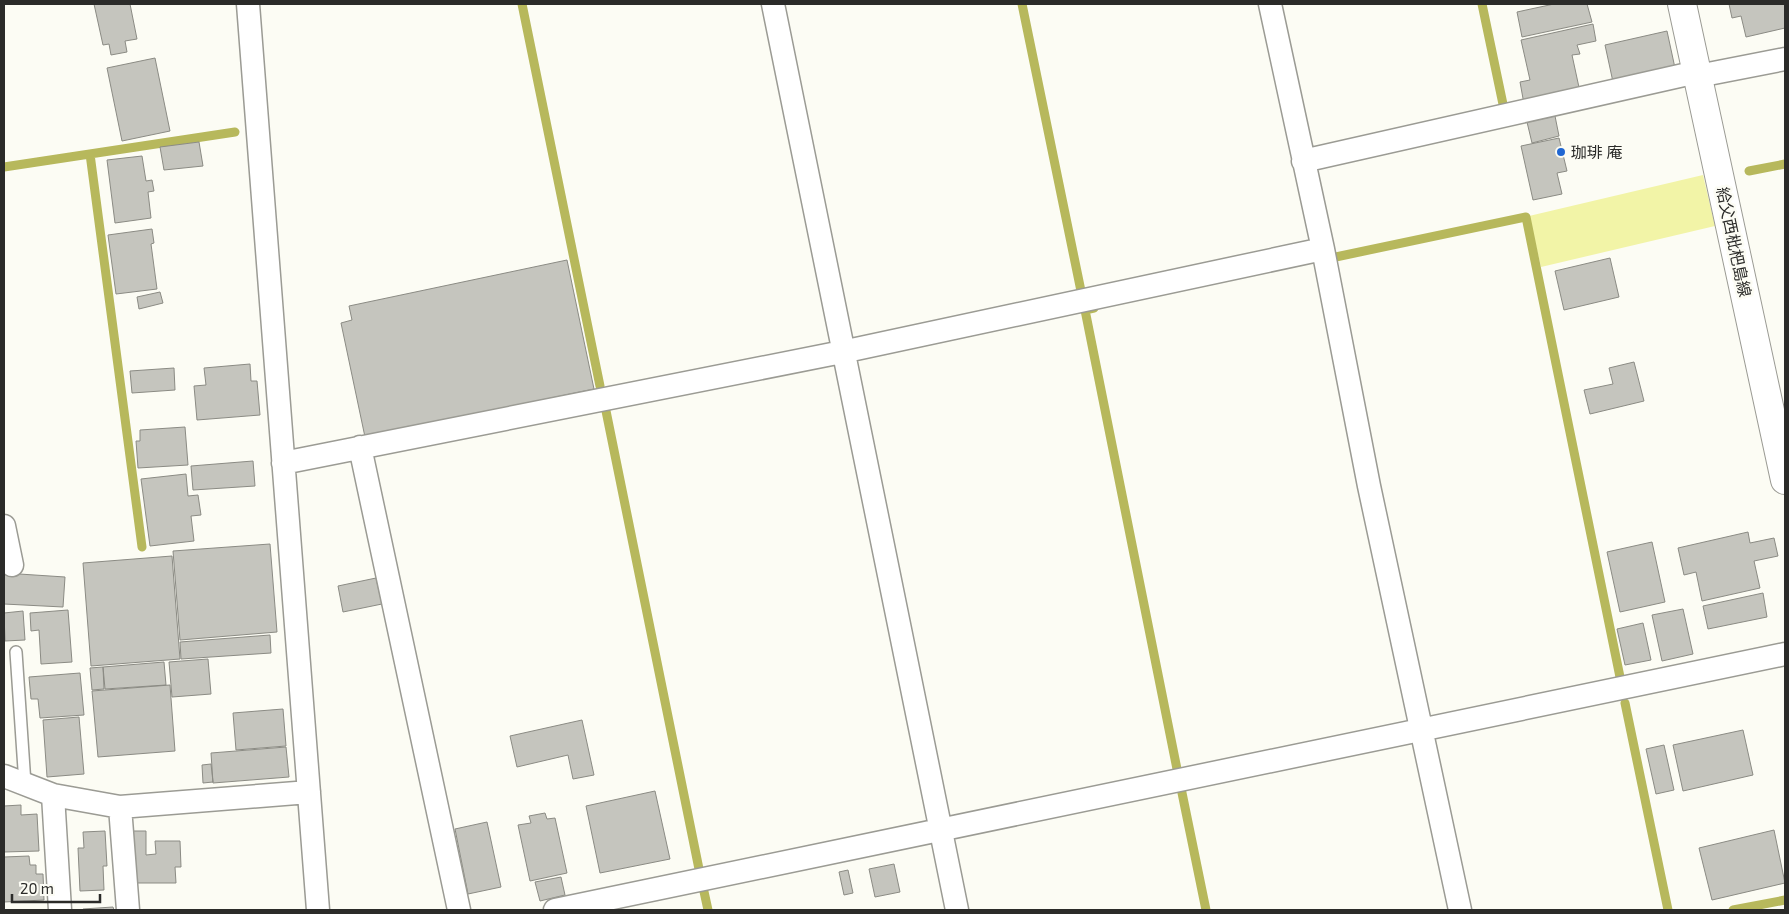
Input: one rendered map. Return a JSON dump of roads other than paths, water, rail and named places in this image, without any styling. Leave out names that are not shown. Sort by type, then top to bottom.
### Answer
[{"type":"main road","name":"給父西枇杷島線","points":[[1682,4],[1785,480]]},
{"type":"street","points":[[248,4],[318,910]]},
{"type":"street","points":[[773,4],[842,352],[957,910]]},
{"type":"street","points":[[1270,4],[1323,249],[1369,486],[1460,910]]},
{"type":"street","points":[[1303,162],[1698,74],[1785,59]]},
{"type":"street","points":[[283,463],[842,352],[1323,249]]},
{"type":"street","points":[[360,447],[459,910]]},
{"type":"street","points":[[4,526],[12,565]]},
{"type":"street","points":[[555,910],[1785,654]]},
{"type":"street","points":[[4,776],[53,794],[120,808],[309,792]]},
{"type":"street","points":[[53,794],[60,910]]},
{"type":"street","points":[[120,808],[128,910]]},
{"type":"lane","points":[[16,652],[25,784]]},
{"type":"waterway","points":[[522,4],[600,386]]},
{"type":"waterway","points":[[1022,4],[1081,291]]},
{"type":"waterway","points":[[1482,4],[1504,109]]},
{"type":"waterway","points":[[4,167],[235,132]]},
{"type":"waterway","points":[[90,154],[142,547]]},
{"type":"waterway","points":[[1749,171],[1785,164]]},
{"type":"waterway","points":[[1331,258],[1526,217],[1620,677]]},
{"type":"waterway","points":[[1094,308],[1085,310],[1178,774]]},
{"type":"waterway","points":[[605,406],[699,869]]},
{"type":"waterway","points":[[1625,703],[1668,910]]},
{"type":"waterway","points":[[1181,788],[1206,910]]},
{"type":"waterway","points":[[703,887],[708,910]]},
{"type":"waterway","points":[[1733,910],[1785,900]]},
{"type":"place","name":"珈琲 庵","points":[[1561,152]]}]
